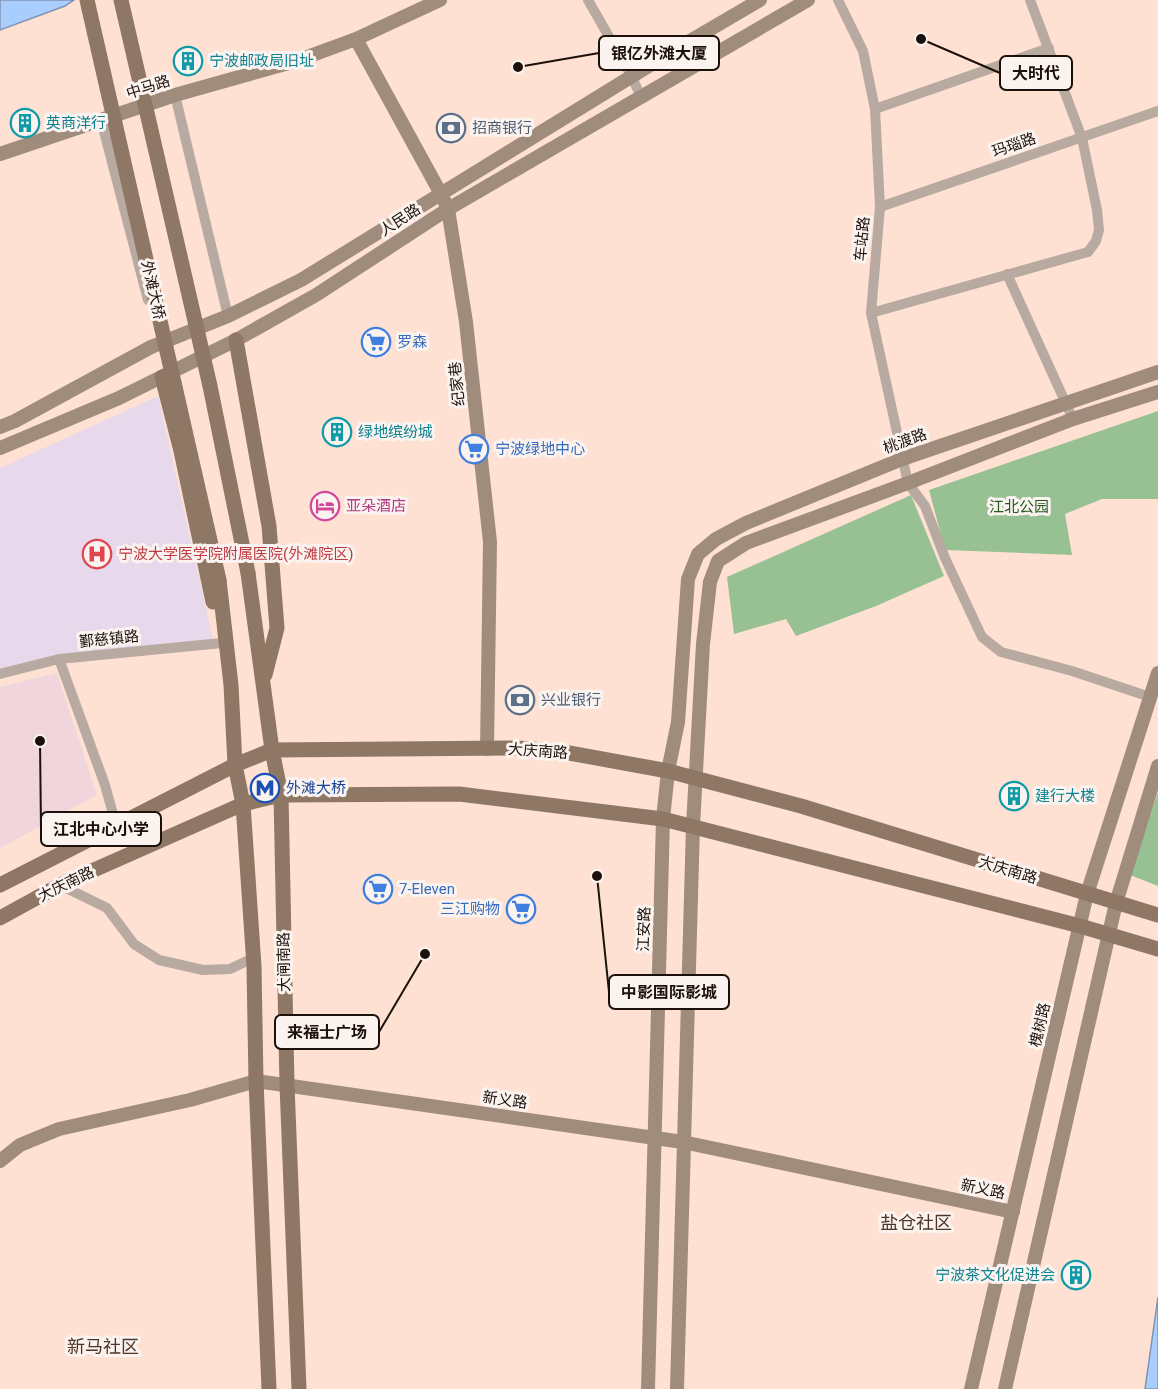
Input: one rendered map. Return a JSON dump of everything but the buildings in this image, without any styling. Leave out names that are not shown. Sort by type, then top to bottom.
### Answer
[{"type":"main road","name":"外滩大桥","points":[[87,0],[219,580]]},
{"type":"main road","name":"大闸南路","points":[[121,0],[210,386],[248,573],[272,750],[281,795],[287,1085],[299,1389]]},
{"type":"main road","points":[[236,340],[269,526],[277,628],[263,683]]},
{"type":"main road","points":[[162,377],[181,451],[231,685]]},
{"type":"main road","name":"大闸南路","points":[[219,580],[231,685],[235,765],[243,804],[254,958],[256,1081],[269,1389]]},
{"type":"main road","name":"大庆南路","points":[[0,885],[235,765],[272,750],[517,748],[558,751],[668,771],[801,806],[1151,913]]},
{"type":"main road","name":"大庆南路","points":[[0,918],[60,885],[243,804],[281,795],[459,794],[663,819],[1080,926],[1158,949]]},
{"type":"street","name":"中马路","points":[[0,154],[175,95],[296,61],[356,39],[440,0]]},
{"type":"street","points":[[588,0],[632,77],[640,97]]},
{"type":"street","name":"人民路","points":[[0,427],[159,344],[228,316],[301,280],[760,0]]},
{"type":"street","name":"人民路","points":[[0,447],[119,398],[236,340],[316,295],[448,209],[808,0]]},
{"type":"street","name":"车站路","points":[[838,0],[863,51],[875,109],[880,207],[871,312],[908,483]]},
{"type":"street","points":[[871,312],[1088,252],[1096,241],[1099,230],[1097,210],[1082,138],[1030,0]]},
{"type":"street","name":"纪家巷","points":[[356,39],[448,209],[466,322],[490,542],[486,749]]},
{"type":"street","points":[[875,109],[1049,48]]},
{"type":"street","points":[[175,95],[228,316]]},
{"type":"street","name":"玛瑙路","points":[[880,207],[1158,111]]},
{"type":"street","points":[[101,120],[159,344]]},
{"type":"street","points":[[1007,274],[1073,419]]},
{"type":"street","name":"桃渡路","points":[[688,579],[698,554],[716,539],[746,523],[902,459],[1158,372]]},
{"type":"street","points":[[677,1389],[693,826],[703,644],[710,582],[718,561],[746,543],[1073,419],[1158,392]]},
{"type":"street","points":[[908,483],[925,506],[945,558],[982,637],[1001,652],[1072,670],[1150,697]]},
{"type":"street","name":"江安路","points":[[648,1389],[663,819],[668,771],[678,722],[688,579]]},
{"type":"street","name":"鄞慈镇路","points":[[0,674],[58,659],[222,643]]},
{"type":"street","points":[[58,659],[105,785],[116,825]]},
{"type":"street","name":"槐树路","points":[[971,1389],[1087,894],[1158,673]]},
{"type":"street","points":[[1005,1389],[1116,903],[1158,766]]},
{"type":"street","points":[[60,885],[107,908],[134,944],[159,960],[204,970],[231,969],[254,958]]},
{"type":"street","name":"新义路","points":[[0,1161],[20,1145],[59,1129],[190,1100],[256,1081],[683,1142],[1013,1212]]},
{"type":"shaded area","name":"宁波大学医学院附属医院(外滩院区)","points":[[158,396],[213,640],[0,670],[0,468]]},
{"type":"shaded area","points":[[57,673],[97,795],[0,848],[0,687]]},
{"type":"green space","name":"江北公园","points":[[1158,411],[1158,499],[1102,499],[1065,514],[1072,555],[945,550],[929,490]]},
{"type":"green space","points":[[911,495],[944,576],[876,606],[796,636],[786,619],[734,634],[727,577]]},
{"type":"green space","points":[[1158,792],[1158,886],[1130,875]]},
{"type":"water","points":[[0,0],[74,0],[65,6],[0,30]]},
{"type":"water","points":[[1158,1297],[1158,1389],[1145,1389]]},
{"type":"place","name":"大时代","points":[[921,39]]},
{"type":"place","name":"宁波邮政局旧址","points":[[188,61]]},
{"type":"place","name":"银亿外滩大厦","points":[[518,67]]},
{"type":"place","name":"英商洋行","points":[[25,123]]},
{"type":"place","name":"招商银行","points":[[451,128]]},
{"type":"place","name":"罗森","points":[[376,342]]},
{"type":"place","name":"绿地缤纷城","points":[[337,432]]},
{"type":"place","name":"宁波绿地中心","points":[[474,449]]},
{"type":"place","name":"亚朵酒店","points":[[325,506]]},
{"type":"place","name":"宁波大学医学院附属医院(外滩院区)","points":[[97,554]]},
{"type":"place","name":"兴业银行","points":[[520,700]]},
{"type":"place","name":"江北中心小学","points":[[40,741]]},
{"type":"place","name":"外滩大桥","points":[[265,788]]},
{"type":"place","name":"建行大楼","points":[[1014,796]]},
{"type":"place","name":"中影国际影城","points":[[597,876]]},
{"type":"place","name":"7-Eleven","points":[[378,889]]},
{"type":"place","name":"三江购物","points":[[521,909]]},
{"type":"place","name":"来福士广场","points":[[425,954]]},
{"type":"place","name":"宁波茶文化促进会","points":[[1076,1275]]},
{"type":"district","name":"盐仓社区","points":[[916,1222]]},
{"type":"district","name":"新马社区","points":[[103,1346]]}]
